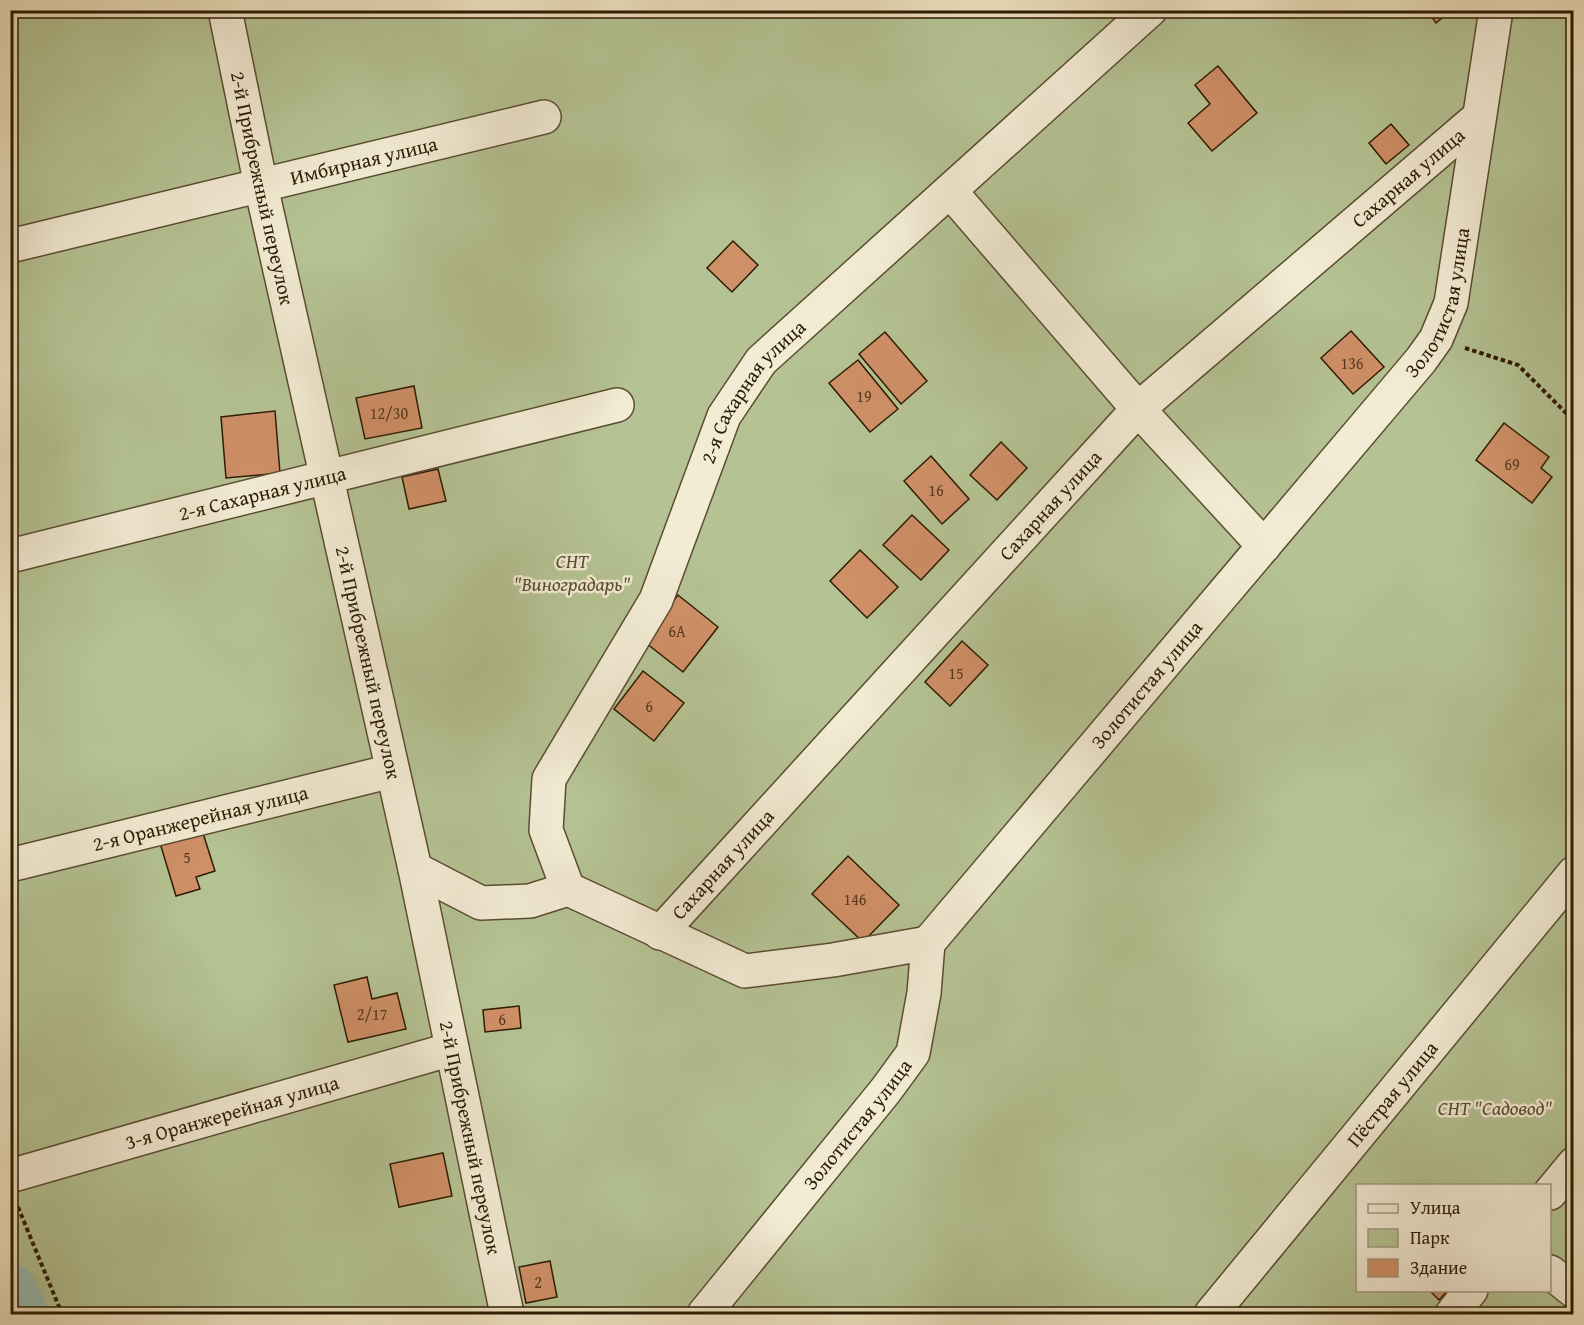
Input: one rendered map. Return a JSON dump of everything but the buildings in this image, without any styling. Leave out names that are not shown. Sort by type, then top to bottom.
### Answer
[{"type":"street","name":"2-й Прибрежный переулок","points":[[225,10],[261,186],[415,869],[507,1314]]},
{"type":"street","name":"2-я Сахарная улица","points":[[568,889],[546,830],[549,779],[656,600],[724,416],[761,361],[1150,10]]},
{"type":"street","name":"Золотистая улица","points":[[704,1314],[913,1053],[924,993],[928,943],[1421,360],[1436,339],[1451,303],[1496,10]]},
{"type":"street","name":"Имбирная улица","points":[[10,246],[544,117]]},
{"type":"street","name":"Сахарная улица","points":[[660,933],[1138,409],[1479,117]]},
{"type":"street","points":[[950,190],[1138,409],[1264,546]]},
{"type":"street","name":"2-я Сахарная улица","points":[[10,556],[617,405]]},
{"type":"street","name":"2-я Оранжерейная улица","points":[[10,865],[392,771]]},
{"type":"street","points":[[415,869],[481,903],[530,901],[568,889],[745,971],[832,960],[928,943]]},
{"type":"street","name":"Пёстрая улица","points":[[1211,1314],[1574,873]]},
{"type":"street","name":"3-я Оранжерейная улица","points":[[13,1188],[452,1049]]},
{"type":"street","points":[[1551,1191],[1574,1164]]},
{"type":"street","points":[[1551,1273],[1574,1291]]},
{"type":"street","points":[[1452,1314],[1469,1292]]},
{"type":"path","points":[[1436,339],[1518,365],[1574,421]]},
{"type":"path","points":[[13,1188],[62,1314]]},
{"type":"green space","name":"СНТ \"Виноградарь\"","points":[[11,11],[1573,11],[1573,1314],[27,1314],[11,1271]]},
{"type":"waterway","points":[[10,1290],[21,1314]]},
{"type":"park label","name":"СНТ \"Садовод\"","points":[[1495,1108]]}]
